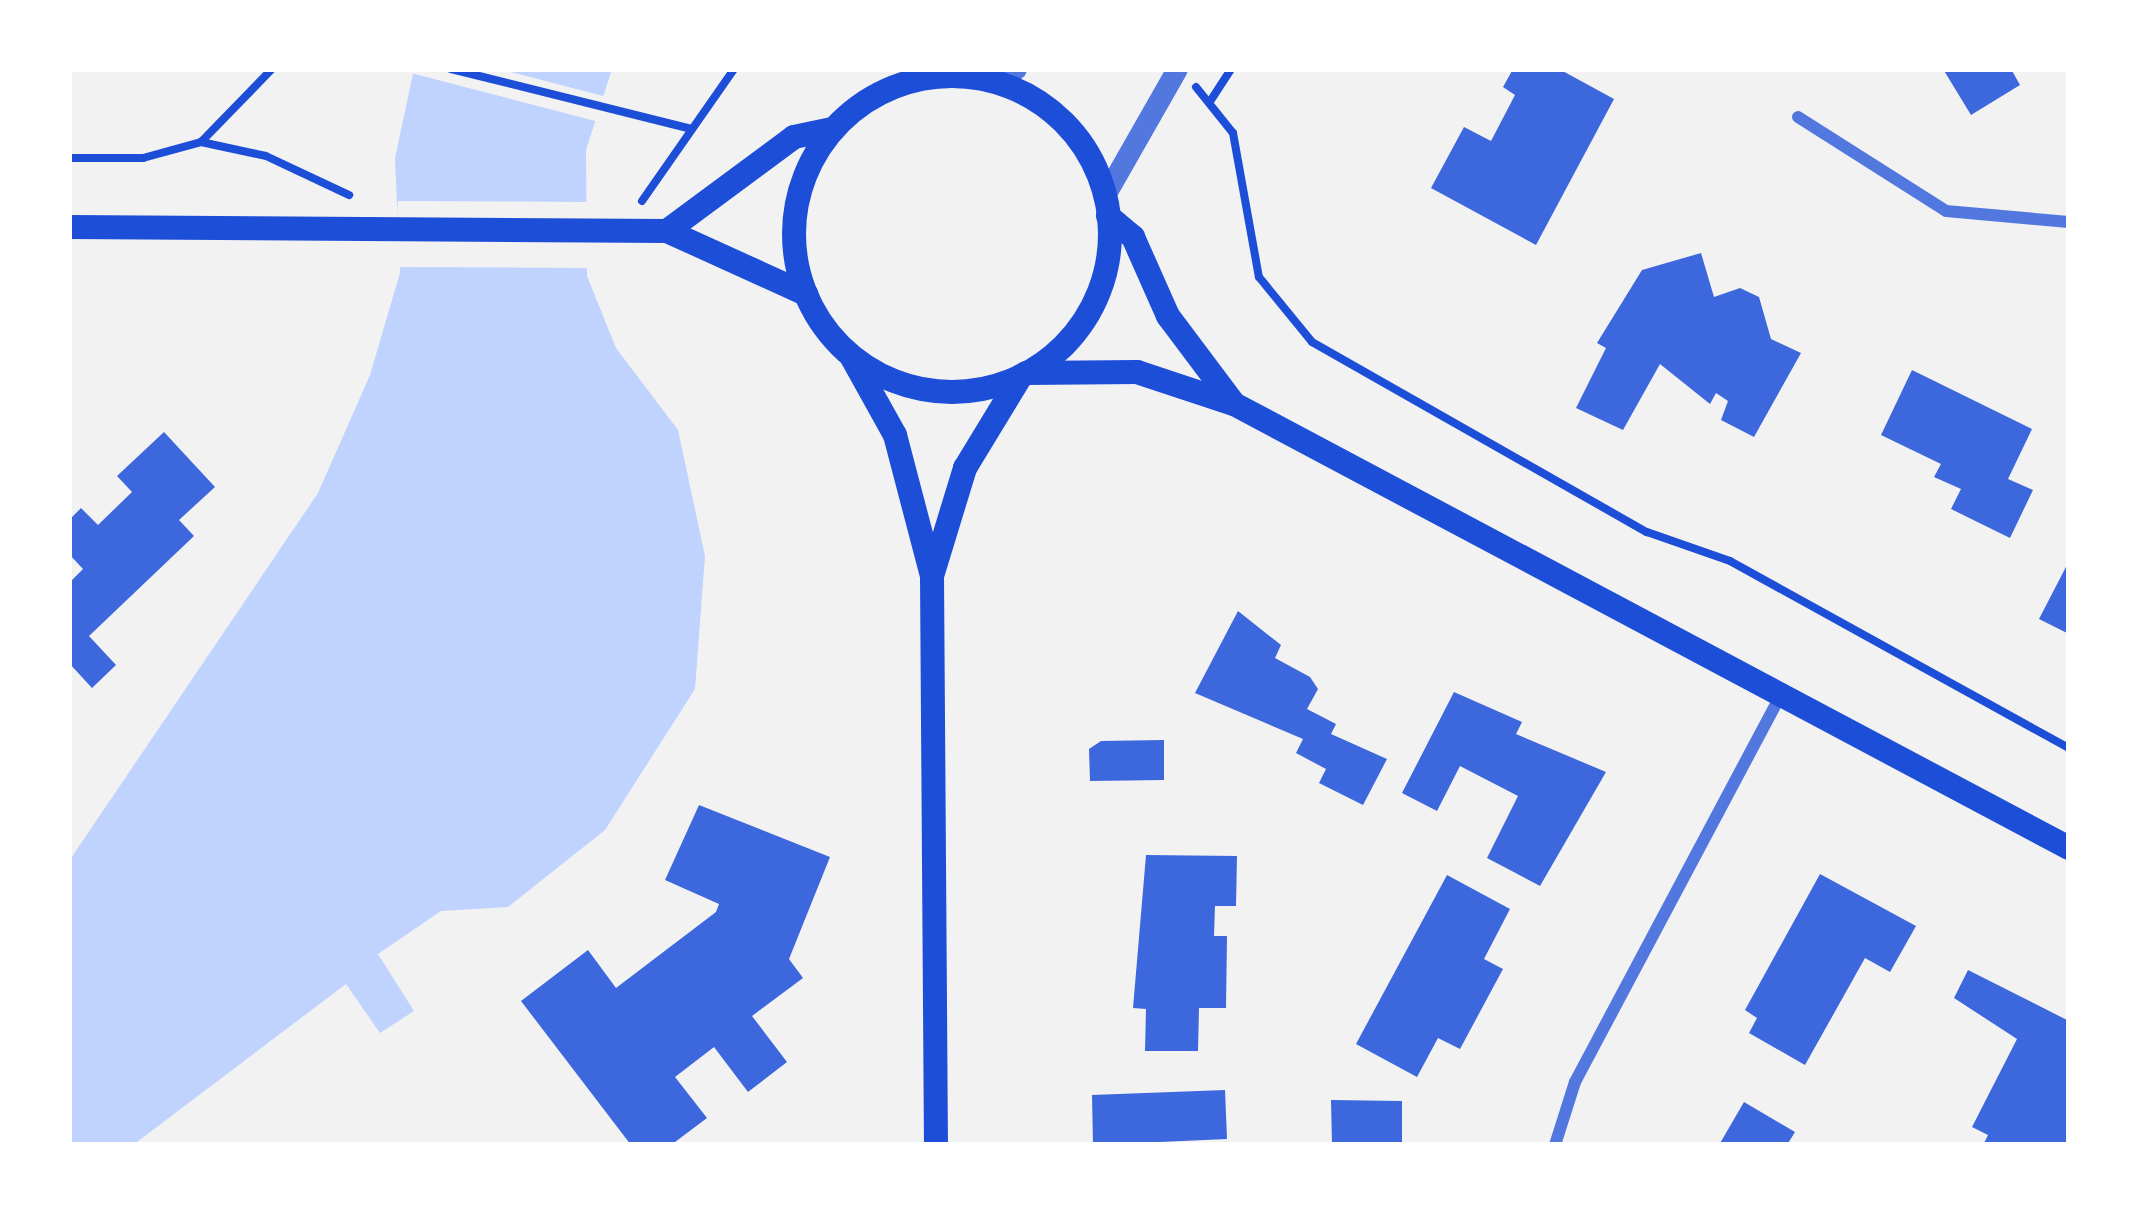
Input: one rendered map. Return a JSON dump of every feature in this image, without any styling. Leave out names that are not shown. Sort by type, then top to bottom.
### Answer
[{"type":"main road","points":[[667,231],[794,137],[833,129],[917,79],[1006,75],[1068,126],[1107,205],[1133,237],[1168,316],[1234,404]]},
{"type":"main road","points":[[833,129],[795,220],[806,294],[850,354],[895,435],[932,576],[936,1145]]},
{"type":"main road","points":[[932,576],[965,468],[1024,375],[1089,312],[1107,205]]},
{"type":"main road","points":[[69,227],[374,229],[617,219],[667,231],[806,294]]},
{"type":"main road","points":[[850,354],[941,392],[1024,375],[1137,372],[1234,404],[2069,848]]},
{"type":"street","points":[[1107,205],[1178,69]]},
{"type":"street","points":[[1798,117],[1946,211],[2069,221]]},
{"type":"street","points":[[1555,1145],[1575,1082],[1781,693]]},
{"type":"path","points":[[69,158],[158,156],[201,142],[272,69]]},
{"type":"path","points":[[451,69],[692,129]]},
{"type":"path","points":[[617,219],[663,182],[692,129],[734,69]]},
{"type":"path","points":[[1211,100],[1231,69]]},
{"type":"path","points":[[1200,90],[1211,100],[1241,159],[1259,277],[1312,342],[1647,532],[1730,561],[2069,748]]},
{"type":"path","points":[[201,142],[266,156],[367,202]]},
{"type":"water","points":[[414,69],[612,69],[586,150],[587,276],[616,348],[678,430],[705,556],[695,689],[605,830],[508,907],[441,911],[378,954],[414,1011],[380,1033],[346,984],[133,1145],[69,1145],[69,861],[318,493],[370,375],[400,273],[395,158]]},
{"type":"pier","points":[[499,69],[607,97],[599,122],[407,72]]},
{"type":"pier","points":[[398,201],[591,202],[593,268],[394,267]]},
{"type":"building","points":[[1513,69],[1559,69],[1614,99],[1536,245],[1431,188],[1464,127],[1491,141],[1515,95],[1503,87]]},
{"type":"building","points":[[1943,69],[2011,69],[2020,85],[1971,115]]},
{"type":"building","points":[[1701,253],[1714,297],[1740,288],[1759,297],[1771,339],[1801,353],[1754,437],[1721,420],[1728,401],[1716,393],[1710,404],[1660,364],[1623,430],[1576,408],[1606,348],[1597,343],[1642,270]]},
{"type":"building","points":[[1912,370],[2032,429],[2008,479],[2033,490],[2010,538],[1951,509],[1961,489],[1934,477],[1941,464],[1881,435]]},
{"type":"building","points":[[164,432],[215,487],[179,520],[194,536],[89,636],[116,665],[92,688],[69,663],[69,583],[83,569],[69,554],[69,520],[81,508],[98,525],[132,492],[117,476]]},
{"type":"building","points":[[2069,561],[2069,634],[2039,619]]},
{"type":"building","points":[[1238,611],[1281,645],[1275,658],[1310,677],[1318,689],[1307,709],[1336,724],[1331,734],[1387,759],[1363,805],[1319,783],[1326,769],[1296,753],[1303,739],[1195,693]]},
{"type":"building","points":[[1454,692],[1522,722],[1516,734],[1606,772],[1540,886],[1487,858],[1518,796],[1460,766],[1437,811],[1402,793]]},
{"type":"building","points":[[1164,740],[1164,780],[1090,781],[1089,749],[1101,741]]},
{"type":"building","points":[[699,805],[830,857],[789,959],[803,978],[752,1016],[787,1062],[748,1092],[714,1047],[675,1077],[707,1118],[671,1145],[631,1145],[521,1001],[588,950],[616,988],[716,912],[719,904],[665,880]]},
{"type":"building","points":[[1146,855],[1237,856],[1236,906],[1215,906],[1214,936],[1227,936],[1226,1008],[1199,1008],[1198,1051],[1145,1051],[1146,1009],[1133,1008]]},
{"type":"building","points":[[1820,874],[1916,926],[1890,972],[1865,958],[1805,1065],[1749,1033],[1757,1018],[1745,1010]]},
{"type":"building","points":[[1447,875],[1510,909],[1484,959],[1503,969],[1460,1049],[1438,1038],[1417,1077],[1356,1044]]},
{"type":"building","points":[[1968,970],[2069,1021],[2067,1145],[1983,1145],[1988,1135],[1972,1127],[2017,1039],[1954,998]]},
{"type":"building","points":[[1225,1090],[1227,1139],[1093,1145],[1092,1095]]},
{"type":"building","points":[[1331,1100],[1402,1101],[1402,1145],[1332,1145]]},
{"type":"building","points":[[1744,1102],[1795,1132],[1787,1145],[1719,1145]]}]
